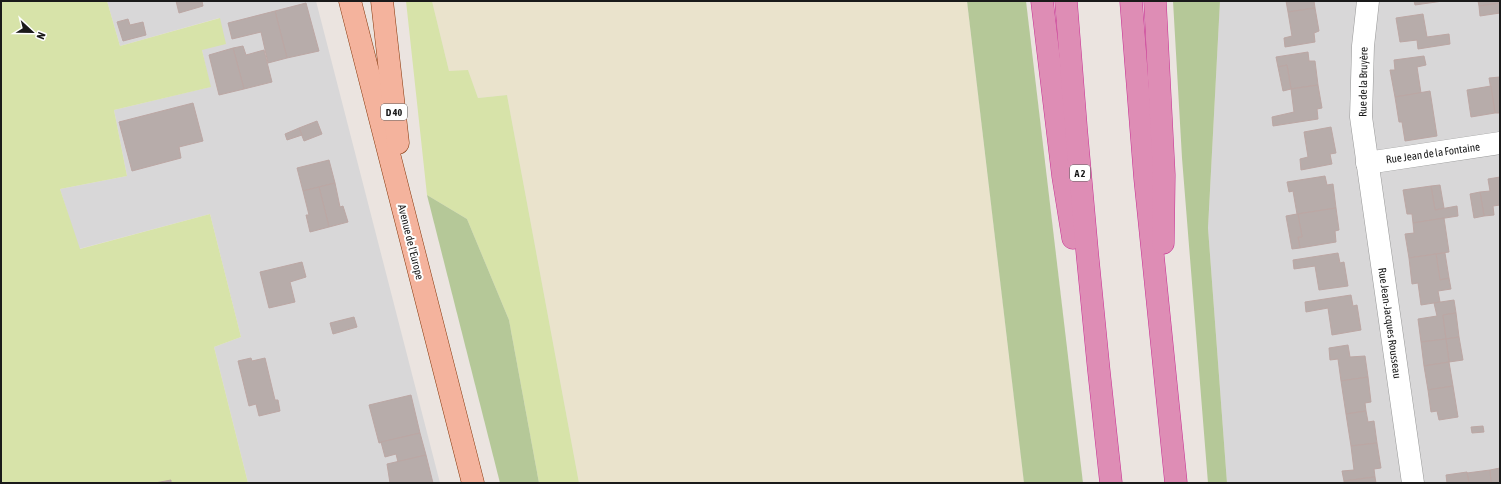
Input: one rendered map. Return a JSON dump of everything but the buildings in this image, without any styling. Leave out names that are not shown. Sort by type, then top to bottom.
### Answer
[{"type":"highway","points":[[1042,1],[1066,196],[1073,238],[1096,344]]},
{"type":"highway","name":"A 2","points":[[1066,1],[1079,166],[1111,483]]},
{"type":"highway","points":[[1131,1],[1160,340],[1176,483]]},
{"type":"highway","points":[[1156,1],[1164,199],[1160,340]]},
{"type":"main road","name":"Avenue de l'Europe","points":[[350,1],[473,483]]},
{"type":"main road","name":"D 40","points":[[382,1],[406,223]]},
{"type":"street","name":"Rue de la Bruyère","points":[[1367,163],[1361,106],[1363,46],[1368,1]]},
{"type":"street","name":"Rue Jean de la Fontaine","points":[[1367,163],[1500,143]]},
{"type":"street","name":"Rue Jean-Jacques Rousseau","points":[[1367,163],[1412,483]]},
{"type":"shaded area","points":[[107,1],[316,1],[440,483],[248,483],[214,347],[241,337],[210,214],[79,249],[60,189],[127,176],[114,110],[210,87],[202,50],[219,18],[120,46]]},
{"type":"shaded area","points":[[432,1],[967,1],[1024,483],[579,483],[507,95],[478,98],[468,71],[449,71]]},
{"type":"shaded area","points":[[1220,1],[1500,1],[1500,483],[1227,483],[1208,228]]},
{"type":"green space","points":[[1,1],[107,1],[120,46],[220,18],[226,44],[202,50],[211,87],[114,110],[127,176],[60,189],[80,249],[210,214],[241,337],[214,347],[248,483],[1,483]]},
{"type":"green space","points":[[406,1],[432,1],[449,71],[468,70],[478,98],[507,95],[579,483],[539,483],[509,320],[467,219],[427,195]]},
{"type":"green space","points":[[967,1],[1026,1],[1083,483],[1024,483]]},
{"type":"green space","points":[[1173,1],[1220,1],[1208,228],[1227,483],[1208,483],[1182,158]]},
{"type":"green space","points":[[427,195],[467,219],[509,320],[539,483],[500,483]]}]
